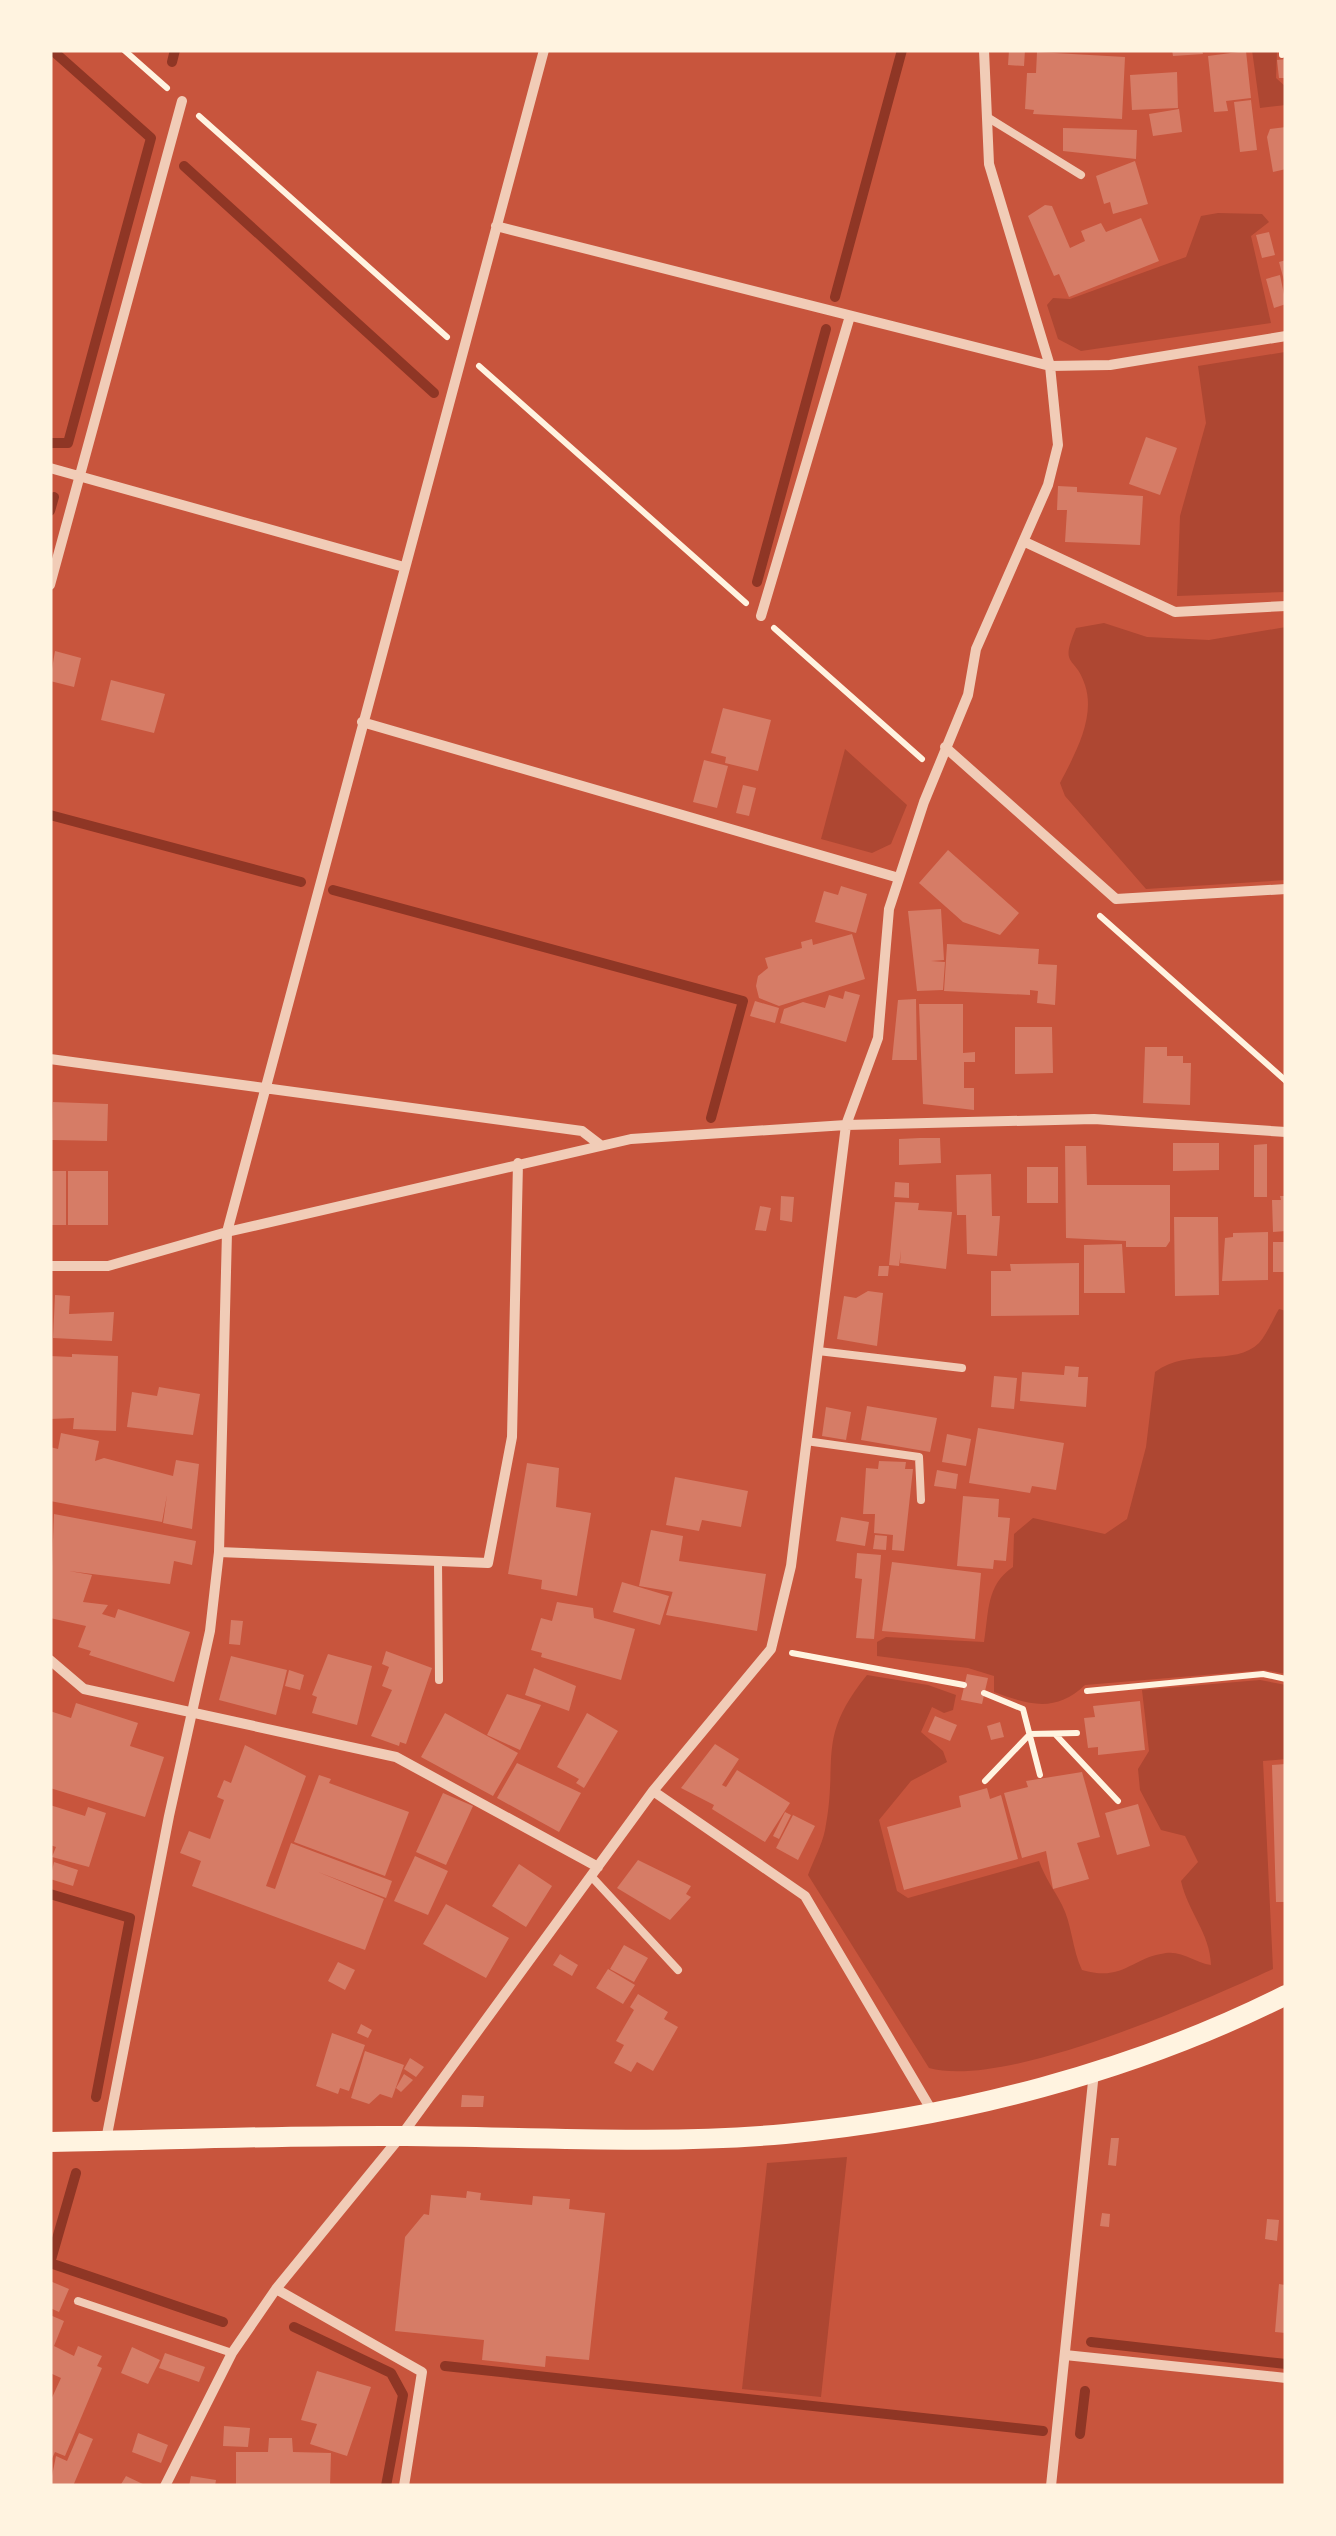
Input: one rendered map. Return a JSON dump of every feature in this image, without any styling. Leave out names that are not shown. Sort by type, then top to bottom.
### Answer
[{"type":"main road","points":[[50,2142],[781,2134],[932,2112],[1094,2072],[1222,2027],[1286,1995]]},
{"type":"street","points":[[106,2141],[210,1632],[219,1552],[227,1232],[544,50]]},
{"type":"street","points":[[164,2486],[232,2353],[276,2289],[402,2136],[653,1791],[771,1649],[790,1566],[846,1125],[878,1038],[889,909],[945,747],[968,695],[976,649],[1026,542],[1058,446],[1050,366],[989,164],[984,50]]},
{"type":"street","points":[[50,585],[182,101]]},
{"type":"street","points":[[496,226],[1050,366],[1110,364],[1286,336]]},
{"type":"street","points":[[761,616],[850,316]]},
{"type":"street","points":[[50,468],[404,567]]},
{"type":"street","points":[[1026,542],[1175,612],[1286,606]]},
{"type":"street","points":[[362,722],[899,878]]},
{"type":"street","points":[[945,747],[1116,899],[1286,889]]},
{"type":"street","points":[[50,1059],[582,1132],[599,1144]]},
{"type":"street","points":[[50,1266],[108,1266],[227,1232],[599,1144],[846,1125],[1094,1119],[1286,1132]]},
{"type":"street","points":[[219,1552],[488,1563],[512,1437],[518,1164]]},
{"type":"street","points":[[50,1660],[84,1690],[396,1757],[594,1871]]},
{"type":"street","points":[[653,1791],[805,1896],[932,2112]]},
{"type":"street","points":[[1052,2486],[1094,2072]]},
{"type":"street","points":[[276,2289],[422,2372],[404,2486]]},
{"type":"street","points":[[1065,2355],[1286,2378]]},
{"type":"lane","points":[[985,116],[1081,175]]},
{"type":"lane","points":[[818,1351],[962,1368]]},
{"type":"lane","points":[[806,1441],[919,1457],[922,1500]]},
{"type":"lane","points":[[438,1561],[440,1680]]},
{"type":"lane","points":[[594,1871],[678,1970]]},
{"type":"lane","points":[[78,2301],[232,2353]]},
{"type":"path","points":[[124,50],[936,772]]},
{"type":"path","points":[[1096,914],[1286,1081]]},
{"type":"path","points":[[771,1649],[964,1685]]},
{"type":"path","points":[[1087,1691],[1263,1674],[1286,1679]]},
{"type":"path","points":[[984,1693],[1022,1710],[1040,1775]]},
{"type":"path","points":[[985,1781],[1030,1734],[1077,1733]]},
{"type":"path","points":[[1055,1734],[1118,1801]]},
{"type":"shaded area","points":[[1252,50],[1277,50],[1276,78],[1286,87],[1286,105],[1260,108]]},
{"type":"shaded area","points":[[1262,214],[1269,222],[1251,236],[1271,323],[1081,351],[1058,339],[1047,305],[1053,298],[1070,299],[1186,257],[1201,216]]},
{"type":"shaded area","points":[[1285,352],[1286,592],[1177,596],[1180,516],[1206,423],[1198,366]]},
{"type":"shaded area","points":[[1104,623],[1147,637],[1209,640],[1286,627],[1286,880],[1146,889],[1065,796],[1060,783],[1082,736],[1088,710],[1085,685],[1070,660],[1069,650],[1076,628]]},
{"type":"shaded area","points":[[845,749],[907,805],[891,844],[872,853],[821,839]]},
{"type":"shaded area","points":[[1279,1309],[1286,1311],[1286,1674],[1264,1670],[1085,1685],[1063,1700],[1042,1704],[994,1692],[994,1676],[968,1668],[877,1656],[877,1642],[886,1637],[984,1642],[993,1591],[1013,1567],[1014,1534],[1033,1518],[1105,1534],[1127,1519],[1146,1447],[1155,1372],[1182,1360],[1249,1350],[1262,1339]]},
{"type":"shaded area","points":[[867,1675],[928,1685],[956,1695],[953,1710],[944,1713],[932,1707],[921,1732],[943,1751],[947,1762],[911,1781],[879,1820],[897,1891],[908,1898],[1039,1861],[1065,1912],[1082,1970],[1096,1973],[1118,1971],[1166,1953],[1211,1965],[1207,1943],[1181,1881],[1198,1862],[1185,1836],[1161,1830],[1140,1790],[1138,1769],[1149,1751],[1142,1690],[1260,1680],[1286,1685],[1286,1759],[1263,1761],[1273,1969],[1152,2021],[1052,2055],[963,2071],[929,2068],[808,1875],[825,1830],[832,1750],[840,1716]]},
{"type":"shaded area","points":[[847,2157],[821,2397],[742,2389],[767,2163]]},
{"type":"building","points":[[1009,50],[1025,50],[1024,66],[1008,65]]},
{"type":"building","points":[[1172,50],[1202,50],[1203,54],[1173,56]]},
{"type":"building","points":[[1246,51],[1251,98],[1226,101],[1228,111],[1214,112],[1208,56]]},
{"type":"building","points":[[1037,52],[1125,57],[1122,119],[1033,114],[1034,110],[1025,109],[1027,73],[1036,73]]},
{"type":"building","points":[[1286,59],[1286,78],[1279,78],[1277,60]]},
{"type":"building","points":[[1177,72],[1178,108],[1132,110],[1130,75]]},
{"type":"building","points":[[1251,100],[1257,150],[1240,152],[1234,102]]},
{"type":"building","points":[[1179,109],[1182,132],[1153,136],[1149,114]]},
{"type":"building","points":[[1286,127],[1286,169],[1273,172],[1267,137],[1270,129]]},
{"type":"building","points":[[1063,128],[1137,130],[1136,159],[1063,151]]},
{"type":"building","points":[[1135,161],[1148,204],[1113,214],[1110,202],[1104,204],[1096,176]]},
{"type":"building","points":[[1045,205],[1052,206],[1070,248],[1085,241],[1081,231],[1101,223],[1106,232],[1141,218],[1159,261],[1069,297],[1059,274],[1054,276],[1028,216]]},
{"type":"building","points":[[1269,232],[1275,255],[1262,258],[1256,235]]},
{"type":"building","points":[[1286,260],[1286,284],[1285,284],[1279,262]]},
{"type":"building","points":[[1280,275],[1286,304],[1274,308],[1266,279]]},
{"type":"building","points":[[1146,437],[1177,448],[1160,495],[1129,484]]},
{"type":"building","points":[[1058,486],[1077,487],[1077,492],[1143,496],[1140,545],[1065,542],[1067,510],[1057,510]]},
{"type":"building","points":[[55,651],[81,658],[74,687],[50,681]]},
{"type":"building","points":[[111,680],[165,694],[154,733],[101,720]]},
{"type":"building","points":[[723,708],[771,720],[758,771],[725,763],[726,757],[711,753]]},
{"type":"building","points":[[704,760],[728,766],[717,808],[693,802]]},
{"type":"building","points":[[743,785],[756,788],[749,816],[736,813]]},
{"type":"building","points":[[948,850],[1019,913],[1000,935],[963,922],[919,883]]},
{"type":"building","points":[[841,886],[867,894],[856,933],[815,922],[824,891],[838,895]]},
{"type":"building","points":[[941,909],[944,960],[931,961],[945,962],[943,990],[917,991],[908,911]]},
{"type":"building","points":[[852,934],[865,979],[779,1006],[759,998],[756,986],[758,976],[768,968],[765,958],[802,948],[801,942],[812,939],[813,945]]},
{"type":"building","points":[[947,944],[1039,949],[1038,964],[1057,965],[1055,1005],[1037,1003],[1038,991],[1030,990],[1030,995],[944,991]]},
{"type":"building","points":[[845,991],[860,995],[846,1042],[780,1023],[784,1009],[803,1002],[825,1008],[829,995],[843,999]]},
{"type":"building","points":[[916,999],[917,1060],[892,1060],[898,1000]]},
{"type":"building","points":[[755,1001],[779,1008],[775,1023],[750,1016]]},
{"type":"building","points":[[919,1004],[963,1004],[963,1053],[975,1052],[975,1062],[964,1062],[964,1088],[974,1088],[974,1110],[923,1104]]},
{"type":"building","points":[[1015,1027],[1052,1027],[1053,1073],[1015,1074]]},
{"type":"building","points":[[1145,1047],[1167,1047],[1167,1056],[1183,1056],[1183,1063],[1191,1063],[1190,1105],[1143,1103]]},
{"type":"building","points":[[53,1102],[108,1104],[107,1141],[52,1140]]},
{"type":"building","points":[[940,1138],[941,1163],[899,1165],[899,1139]]},
{"type":"building","points":[[1173,1143],[1219,1143],[1219,1170],[1173,1171]]},
{"type":"building","points":[[1267,1144],[1267,1197],[1254,1197],[1254,1145]]},
{"type":"building","points":[[1065,1146],[1086,1146],[1087,1185],[1170,1185],[1170,1241],[1166,1247],[1126,1247],[1126,1241],[1066,1238]]},
{"type":"building","points":[[1027,1167],[1058,1167],[1058,1203],[1027,1203]]},
{"type":"building","points":[[50,1171],[66,1171],[66,1225],[50,1225]]},
{"type":"building","points":[[68,1171],[108,1171],[108,1225],[68,1225]]},
{"type":"building","points":[[991,1174],[992,1216],[1000,1216],[997,1256],[967,1254],[966,1215],[957,1215],[956,1175]]},
{"type":"building","points":[[895,1182],[909,1183],[909,1198],[894,1197]]},
{"type":"building","points":[[781,1196],[794,1197],[792,1222],[780,1220]]},
{"type":"building","points":[[1280,1196],[1286,1196],[1286,1231],[1273,1232],[1272,1200],[1281,1200]]},
{"type":"building","points":[[895,1202],[919,1203],[918,1210],[952,1212],[946,1269],[900,1263],[901,1250],[899,1266],[889,1265]]},
{"type":"building","points":[[760,1206],[771,1208],[766,1231],[755,1230]]},
{"type":"building","points":[[1174,1217],[1218,1217],[1219,1295],[1175,1296]]},
{"type":"building","points":[[1268,1232],[1268,1280],[1222,1281],[1225,1238],[1233,1237],[1233,1233]]},
{"type":"building","points":[[1273,1242],[1286,1242],[1286,1272],[1273,1272]]},
{"type":"building","points":[[1122,1244],[1125,1293],[1084,1293],[1084,1245]]},
{"type":"building","points":[[1079,1263],[1079,1315],[991,1316],[991,1271],[1011,1271],[1010,1264]]},
{"type":"building","points":[[879,1266],[889,1266],[888,1276],[878,1276]]},
{"type":"building","points":[[868,1291],[883,1293],[877,1346],[837,1339],[844,1296],[856,1298]]},
{"type":"building","points":[[55,1295],[70,1296],[69,1314],[114,1312],[112,1341],[53,1338]]},
{"type":"building","points":[[50,1356],[118,1356],[116,1431],[73,1429],[74,1418],[50,1419]]},
{"type":"building","points":[[1065,1366],[1079,1367],[1078,1377],[1088,1377],[1086,1407],[1020,1401],[1022,1372],[1064,1375]]},
{"type":"building","points":[[994,1376],[1017,1378],[1014,1409],[991,1407]]},
{"type":"building","points":[[159,1387],[200,1394],[193,1435],[127,1427],[132,1392],[157,1396]]},
{"type":"building","points":[[867,1406],[937,1418],[930,1452],[861,1440]]},
{"type":"building","points":[[826,1407],[851,1412],[846,1440],[822,1436]]},
{"type":"building","points":[[978,1428],[1064,1443],[1056,1490],[1032,1486],[1030,1493],[969,1483]]},
{"type":"building","points":[[61,1433],[99,1441],[95,1461],[104,1458],[173,1476],[176,1460],[199,1464],[192,1529],[163,1523],[167,1495],[162,1522],[50,1501],[50,1447],[58,1449]]},
{"type":"building","points":[[947,1434],[971,1439],[966,1466],[942,1462]]},
{"type":"building","points":[[879,1461],[906,1462],[905,1469],[913,1469],[904,1551],[892,1550],[893,1535],[874,1533],[875,1514],[863,1514],[866,1468],[878,1469]]},
{"type":"building","points":[[527,1463],[559,1468],[556,1507],[591,1513],[577,1596],[541,1589],[542,1580],[508,1574]]},
{"type":"building","points":[[937,1470],[958,1474],[956,1489],[934,1486]]},
{"type":"building","points":[[675,1477],[748,1491],[741,1527],[702,1520],[699,1531],[666,1525]]},
{"type":"building","points":[[963,1496],[999,1499],[998,1517],[1010,1518],[1006,1561],[994,1560],[993,1569],[957,1566]]},
{"type":"building","points":[[54,1514],[196,1541],[192,1565],[174,1561],[170,1584],[69,1571],[92,1575],[83,1602],[108,1605],[102,1614],[115,1618],[118,1609],[190,1632],[174,1682],[89,1655],[91,1651],[78,1647],[86,1626],[50,1618]]},
{"type":"building","points":[[841,1517],[869,1522],[865,1546],[836,1541]]},
{"type":"building","points":[[651,1530],[683,1536],[679,1561],[766,1574],[757,1631],[666,1615],[673,1592],[639,1586]]},
{"type":"building","points":[[875,1535],[887,1536],[886,1550],[873,1549]]},
{"type":"building","points":[[857,1553],[881,1555],[874,1639],[856,1638],[862,1579],[855,1578]]},
{"type":"building","points":[[892,1562],[981,1573],[975,1639],[882,1631]]},
{"type":"building","points":[[622,1582],[669,1596],[660,1625],[613,1612]]},
{"type":"building","points":[[557,1602],[593,1608],[594,1618],[635,1629],[621,1680],[541,1657],[542,1653],[531,1650],[541,1618],[552,1621]]},
{"type":"building","points":[[231,1620],[243,1621],[240,1645],[229,1644]]},
{"type":"building","points":[[386,1651],[432,1668],[406,1744],[400,1742],[399,1746],[371,1736],[392,1690],[382,1686],[389,1667],[382,1664]]},
{"type":"building","points":[[328,1654],[372,1666],[357,1725],[312,1713],[317,1697],[312,1695]]},
{"type":"building","points":[[231,1656],[287,1670],[276,1715],[219,1700]]},
{"type":"building","points":[[534,1668],[576,1686],[569,1711],[525,1695]]},
{"type":"building","points":[[289,1670],[304,1675],[300,1690],[285,1686]]},
{"type":"building","points":[[967,1674],[988,1678],[982,1704],[961,1700]]},
{"type":"building","points":[[507,1694],[541,1705],[520,1750],[487,1735]]},
{"type":"building","points":[[1140,1701],[1145,1750],[1098,1755],[1098,1747],[1088,1748],[1084,1718],[1095,1717],[1093,1706]]},
{"type":"building","points":[[76,1703],[138,1723],[130,1746],[164,1757],[145,1817],[50,1788],[50,1711],[71,1718]]},
{"type":"building","points":[[445,1713],[518,1753],[493,1796],[421,1757]]},
{"type":"building","points":[[587,1713],[618,1731],[584,1788],[576,1783],[579,1779],[557,1767]]},
{"type":"building","points":[[935,1716],[957,1725],[950,1741],[928,1732]]},
{"type":"building","points":[[1000,1722],[1004,1737],[991,1740],[987,1726]]},
{"type":"building","points":[[715,1744],[739,1759],[722,1785],[726,1787],[737,1770],[790,1803],[765,1842],[712,1809],[714,1805],[681,1788]]},
{"type":"building","points":[[245,1745],[306,1776],[266,1886],[275,1889],[291,1843],[392,1881],[386,1898],[318,1872],[384,1899],[365,1950],[192,1886],[201,1861],[180,1853],[189,1831],[210,1839],[224,1800],[217,1797],[224,1780],[231,1783]]},
{"type":"building","points":[[517,1763],[581,1793],[559,1832],[497,1798]]},
{"type":"building","points":[[1286,1764],[1286,1902],[1276,1902],[1272,1765]]},
{"type":"building","points":[[1082,1772],[1100,1837],[1077,1843],[1089,1879],[1053,1889],[1046,1851],[1022,1858],[1004,1793],[1028,1787],[1026,1781]]},
{"type":"building","points":[[319,1775],[331,1779],[329,1783],[409,1812],[385,1876],[294,1842]]},
{"type":"building","points":[[987,1788],[990,1799],[1001,1795],[1018,1859],[904,1890],[887,1827],[961,1807],[959,1796]]},
{"type":"building","points":[[443,1793],[473,1806],[446,1865],[416,1852]]},
{"type":"building","points":[[1138,1804],[1150,1846],[1117,1855],[1105,1813]]},
{"type":"building","points":[[50,1805],[85,1816],[88,1807],[106,1813],[89,1867],[52,1857],[56,1847],[50,1845]]},
{"type":"building","points":[[785,1812],[791,1815],[779,1839],[773,1836]]},
{"type":"building","points":[[793,1815],[815,1826],[798,1860],[776,1848]]},
{"type":"building","points":[[415,1856],[448,1871],[428,1915],[394,1901]]},
{"type":"building","points":[[638,1860],[691,1886],[686,1894],[691,1897],[670,1920],[617,1888]]},
{"type":"building","points":[[54,1862],[78,1870],[73,1886],[50,1879]]},
{"type":"building","points":[[519,1864],[552,1886],[526,1927],[492,1906]]},
{"type":"building","points":[[446,1904],[509,1938],[486,1978],[423,1944]]},
{"type":"building","points":[[624,1945],[648,1958],[634,1982],[610,1969]]},
{"type":"building","points":[[560,1954],[578,1965],[572,1976],[553,1965]]},
{"type":"building","points":[[338,1962],[355,1970],[345,1990],[328,1981]]},
{"type":"building","points":[[608,1969],[635,1985],[623,2004],[596,1988]]},
{"type":"building","points":[[638,1994],[668,2012],[664,2019],[678,2027],[653,2071],[637,2062],[631,2072],[614,2063],[624,2045],[616,2041],[634,2010],[630,2007]]},
{"type":"building","points":[[361,2024],[372,2030],[368,2038],[357,2033]]},
{"type":"building","points":[[332,2033],[365,2045],[349,2091],[340,2088],[338,2094],[316,2086]]},
{"type":"building","points":[[365,2051],[404,2065],[392,2098],[380,2094],[369,2104],[351,2098]]},
{"type":"building","points":[[410,2058],[424,2067],[416,2077],[404,2069]]},
{"type":"building","points":[[404,2074],[413,2080],[401,2092],[396,2088]]},
{"type":"building","points":[[462,2095],[484,2096],[483,2107],[461,2107]]},
{"type":"building","points":[[1111,2138],[1119,2138],[1116,2166],[1108,2165]]},
{"type":"building","points":[[467,2191],[481,2193],[480,2200],[532,2205],[533,2196],[570,2199],[569,2209],[605,2213],[589,2360],[546,2356],[545,2367],[482,2360],[484,2340],[395,2331],[405,2237],[424,2214],[429,2215],[431,2195],[466,2198]]},
{"type":"building","points":[[1102,2213],[1110,2214],[1109,2227],[1100,2226]]},
{"type":"building","points":[[1267,2219],[1279,2220],[1277,2241],[1265,2239]]},
{"type":"building","points":[[50,2281],[69,2289],[59,2312],[50,2308]]},
{"type":"building","points":[[1279,2284],[1285,2285],[1286,2333],[1275,2332]]},
{"type":"building","points":[[50,2315],[64,2321],[54,2346],[74,2356],[78,2346],[102,2356],[97,2366],[102,2368],[65,2456],[55,2452],[50,2463],[50,2402],[61,2378],[50,2373]]},
{"type":"building","points":[[132,2347],[160,2360],[148,2384],[121,2373]]},
{"type":"building","points":[[165,2353],[205,2367],[199,2382],[159,2368]]},
{"type":"building","points":[[317,2371],[371,2387],[347,2456],[310,2444],[317,2424],[301,2420]]},
{"type":"building","points":[[224,2426],[250,2428],[248,2447],[223,2446]]},
{"type":"building","points":[[79,2433],[93,2439],[73,2486],[50,2486],[56,2456],[67,2461]]},
{"type":"building","points":[[138,2433],[168,2445],[161,2463],[132,2452]]},
{"type":"building","points":[[269,2438],[292,2438],[293,2452],[331,2453],[330,2486],[236,2486],[236,2452],[268,2452]]},
{"type":"building","points":[[126,2476],[147,2486],[120,2486]]},
{"type":"building","points":[[191,2476],[216,2480],[215,2486],[189,2486]]},
{"type":"waterway","points":[[50,443],[68,443],[151,138],[52,50]]},
{"type":"waterway","points":[[172,62],[175,50]]},
{"type":"waterway","points":[[835,297],[902,50]]},
{"type":"waterway","points":[[184,166],[434,393]]},
{"type":"waterway","points":[[757,582],[826,329]]},
{"type":"waterway","points":[[50,511],[54,497]]},
{"type":"waterway","points":[[50,815],[301,882]]},
{"type":"waterway","points":[[333,890],[743,1001],[711,1118]]},
{"type":"waterway","points":[[50,1894],[130,1918],[96,2097]]},
{"type":"waterway","points":[[76,2173],[50,2263],[223,2322]]},
{"type":"waterway","points":[[294,2327],[391,2373],[403,2395],[386,2486]]},
{"type":"waterway","points":[[1091,2342],[1286,2364]]},
{"type":"waterway","points":[[445,2366],[1043,2431]]},
{"type":"waterway","points":[[1080,2434],[1085,2391]]}]
